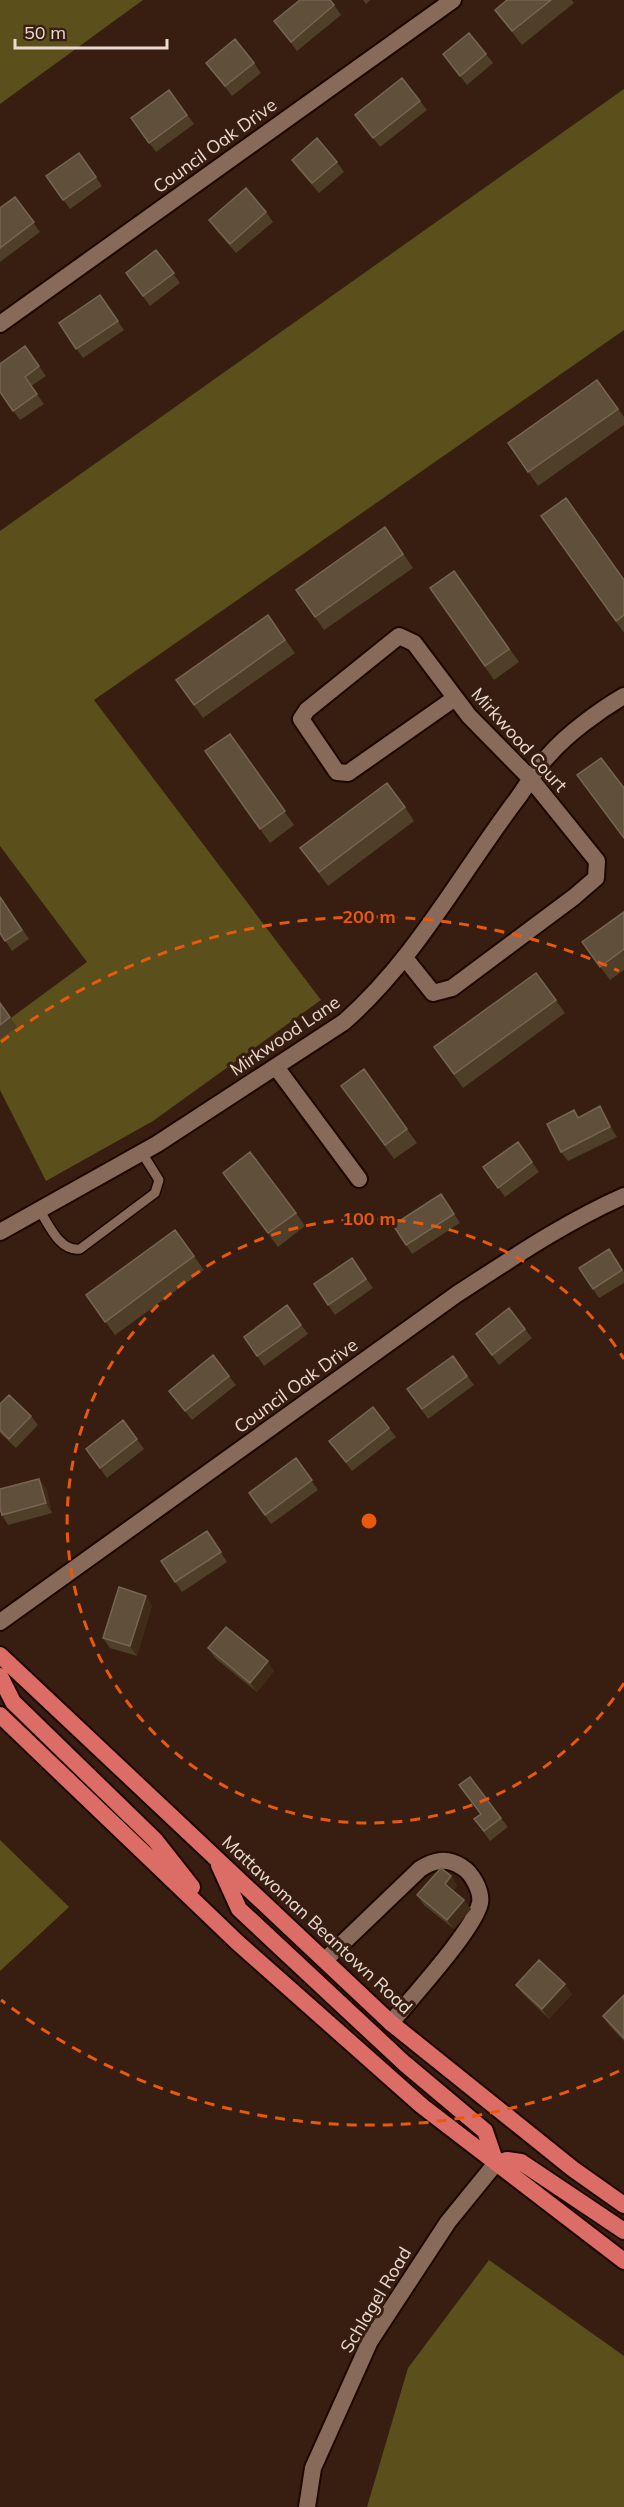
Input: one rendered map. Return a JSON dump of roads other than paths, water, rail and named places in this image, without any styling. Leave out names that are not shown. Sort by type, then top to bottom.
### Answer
[{"type":"highway","name":"Mattawoman Beantown Road","points":[[0,1655],[391,2023],[573,2169],[624,2205]]},
{"type":"highway","points":[[0,1676],[13,1702],[155,1840],[237,1942]]},
{"type":"highway","points":[[0,1714],[237,1942],[422,2106],[624,2261]]},
{"type":"highway","points":[[215,1857],[239,1909],[404,2063],[485,2131],[496,2163]]},
{"type":"highway","points":[[496,2163],[521,2162],[624,2231]]},
{"type":"street","name":"Council Oak Drive","points":[[0,324],[453,0]]},
{"type":"street","name":"Mirkwood Court","points":[[405,958],[433,993],[452,988],[596,878],[597,861],[530,778],[469,716],[414,643],[399,636],[307,710],[300,719],[337,772],[348,773],[455,698]]},
{"type":"street","name":"Mirkwood Lane","points":[[0,1232],[142,1153],[344,1022],[363,1006],[405,958],[530,778],[550,753],[603,708],[624,696]]},
{"type":"street","points":[[276,1067],[359,1179]]},
{"type":"street","name":"Council Oak Drive","points":[[0,1622],[457,1294],[591,1210],[624,1196]]},
{"type":"street","points":[[325,1960],[420,1869],[439,1860],[454,1862],[467,1870],[478,1887],[480,1901],[476,1913],[456,1944],[391,2023]]},
{"type":"street","name":"Schlagel Road","points":[[307,2507],[313,2468],[370,2341],[448,2222],[496,2163]]},
{"type":"lane","points":[[40,1211],[65,1246],[72,1250],[80,1249],[155,1193],[159,1180],[142,1153]]}]
